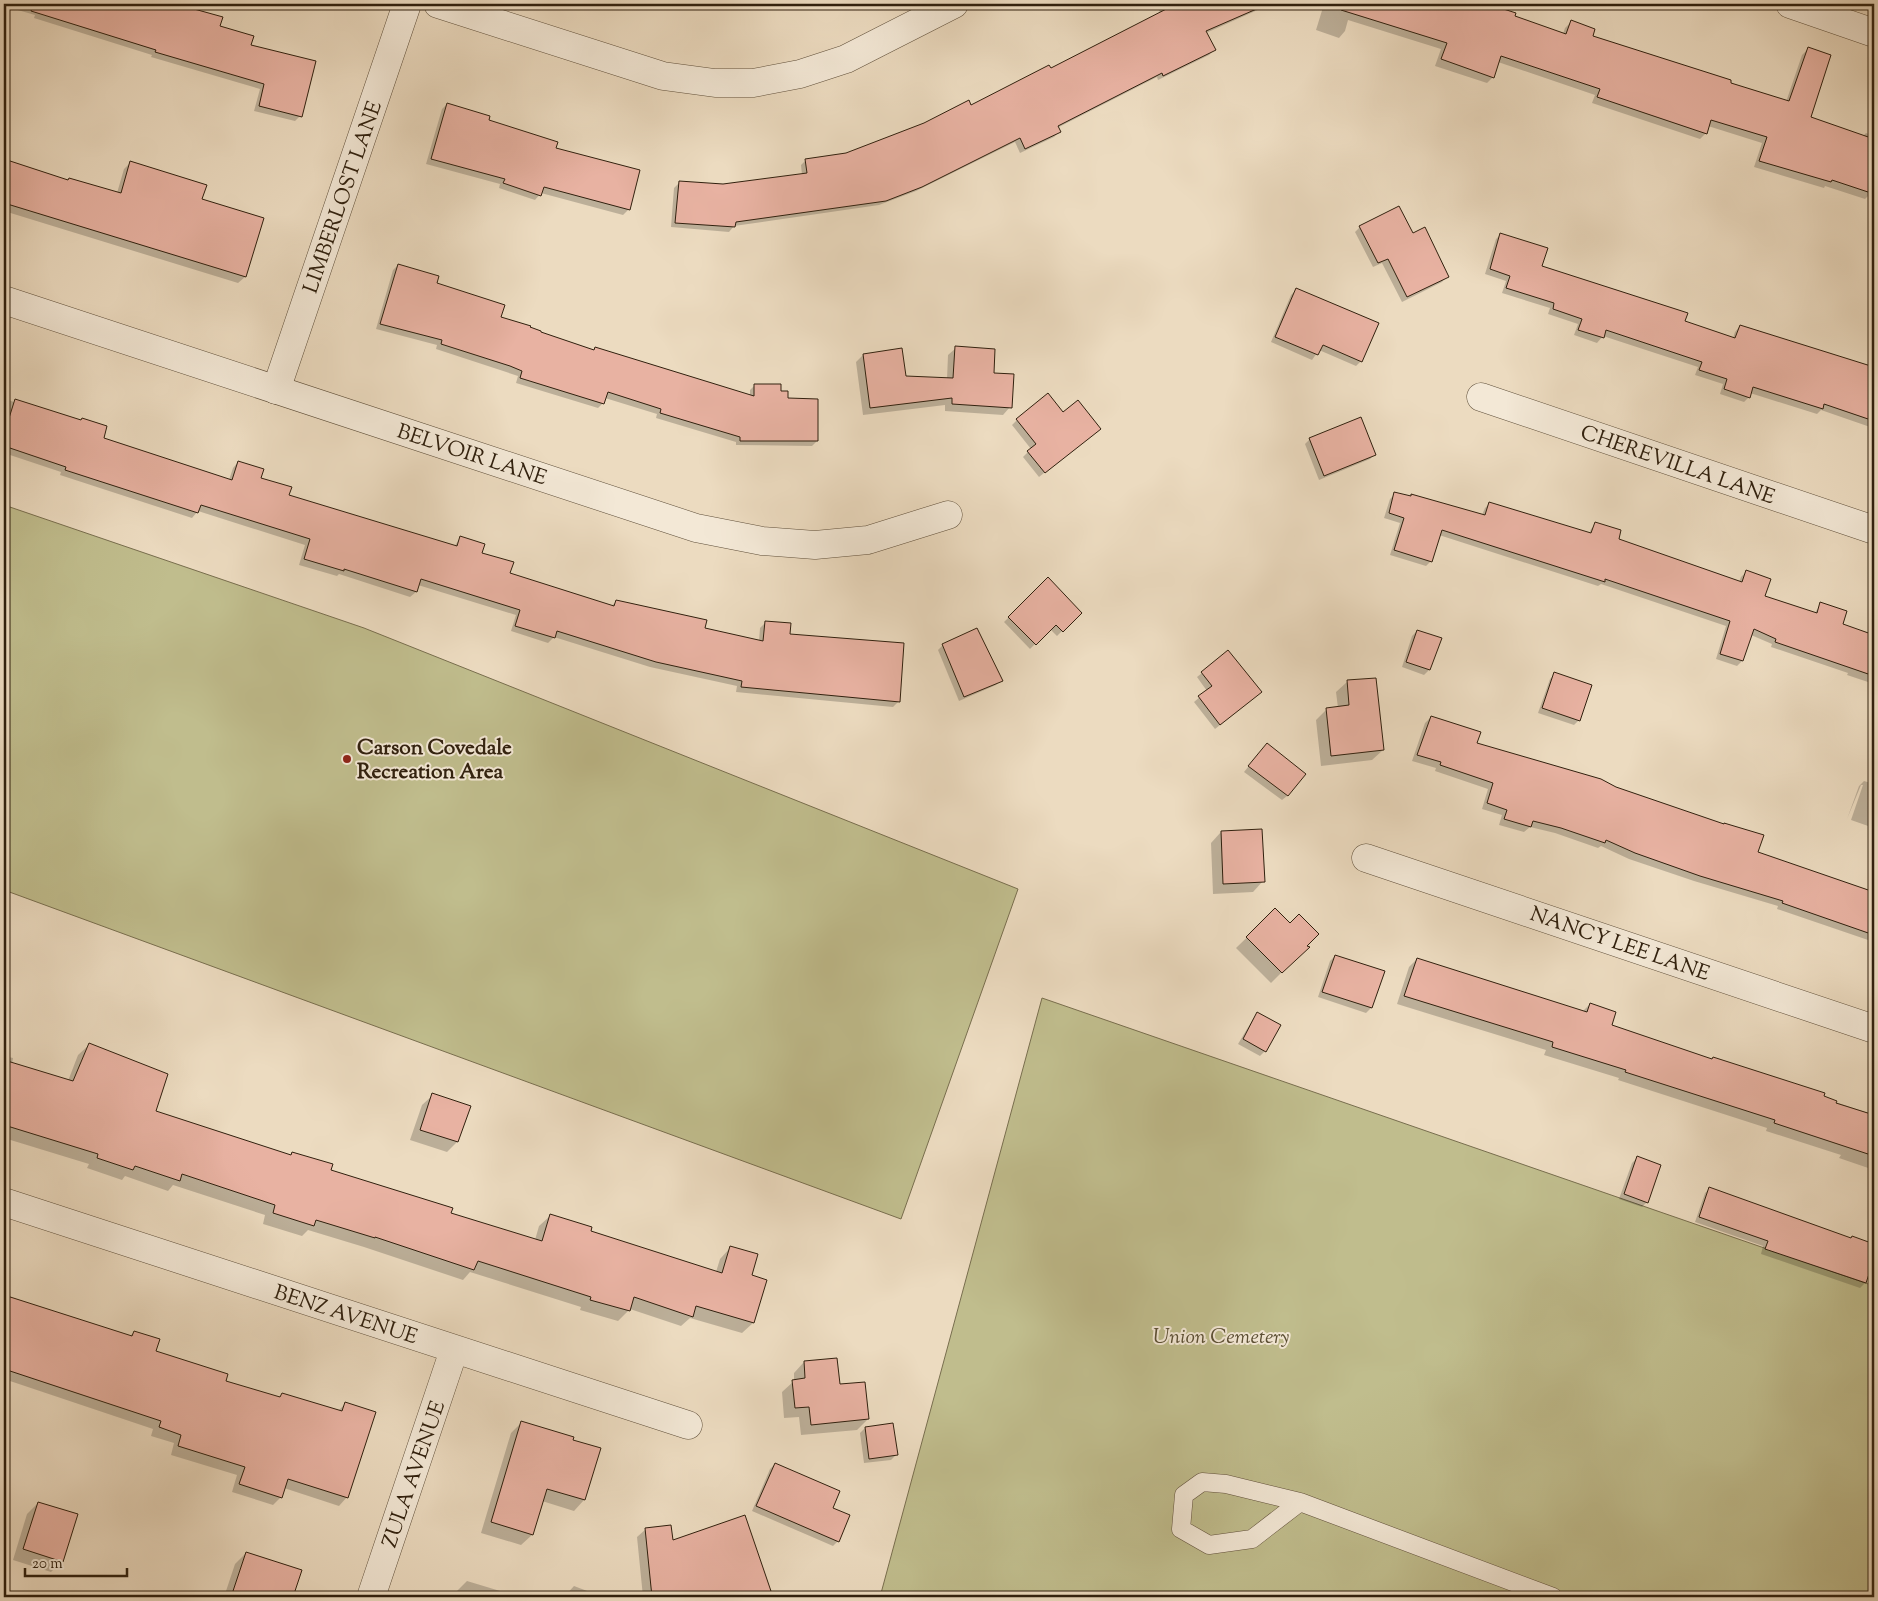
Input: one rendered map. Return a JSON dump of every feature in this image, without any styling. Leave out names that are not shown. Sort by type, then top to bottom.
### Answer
[{"type":"street","name":"LIMBERLOST LANE","points":[[276,390],[407,4]]},
{"type":"street","points":[[438,4],[663,76],[715,83],[753,82],[800,74],[846,58],[954,4]]},
{"type":"street","points":[[1790,4],[1874,32]]},
{"type":"street","name":"BELVOIR LANE","points":[[4,300],[696,528],[762,541],[815,545],[868,540],[948,515]]},
{"type":"street","name":"CHEREVILLA LANE","points":[[1481,397],[1874,530]]},
{"type":"street","name":"NANCY LEE LANE","points":[[1366,858],[1874,1029]]},
{"type":"street","name":"BENZ AVENUE","points":[[4,1202],[688,1425]]},
{"type":"street","name":"ZULA AVENUE","points":[[371,1597],[454,1350]]},
{"type":"lane","points":[[1300,1502],[1252,1539],[1208,1545],[1181,1529],[1184,1495],[1202,1482],[1226,1484],[1300,1502],[1553,1597]]},
{"type":"green space","name":"Carson Covedale Recreation Area","points":[[4,505],[364,628],[1018,889],[901,1219],[4,890]]},
{"type":"green space","name":"Union Cemetery","points":[[1042,998],[1874,1286],[1874,1597],[880,1597]]},
{"type":"building","points":[[33,4],[176,4],[223,17],[220,26],[254,36],[251,45],[316,61],[302,117],[259,106],[264,84],[155,52],[156,50],[31,11]]},
{"type":"building","points":[[1176,4],[1268,4],[1206,31],[1216,50],[1163,76],[1162,73],[1058,126],[1061,132],[1025,149],[1020,138],[922,187],[886,201],[736,222],[735,227],[675,223],[679,181],[723,184],[807,173],[805,159],[846,153],[924,123],[969,100],[971,105],[1049,65],[1051,68]]},
{"type":"building","points":[[1342,4],[1488,4],[1516,13],[1515,16],[1566,34],[1571,20],[1595,29],[1593,36],[1731,80],[1731,83],[1789,101],[1808,47],[1831,55],[1811,117],[1874,139],[1874,194],[1832,180],[1831,182],[1759,161],[1767,137],[1711,120],[1707,134],[1597,97],[1600,89],[1501,56],[1494,78],[1441,59],[1447,43],[1341,10]]},
{"type":"building","points":[[447,103],[490,116],[489,120],[558,142],[556,148],[640,170],[630,210],[544,187],[541,196],[503,183],[505,179],[431,159]]},
{"type":"building","points":[[4,159],[68,180],[69,178],[121,193],[130,161],[207,185],[202,199],[264,218],[246,277],[4,203]]},
{"type":"building","points":[[1399,206],[1413,233],[1425,227],[1449,277],[1407,297],[1388,259],[1378,263],[1359,226]]},
{"type":"building","points":[[1500,233],[1548,248],[1542,266],[1688,313],[1685,321],[1735,338],[1740,325],[1874,367],[1874,421],[1824,404],[1823,409],[1753,387],[1750,398],[1724,389],[1727,379],[1699,370],[1702,362],[1606,330],[1604,338],[1578,330],[1582,319],[1553,309],[1554,303],[1506,288],[1510,276],[1490,269]]},
{"type":"building","points":[[398,264],[439,276],[437,283],[505,305],[501,317],[531,326],[541,332],[594,350],[595,347],[754,396],[754,384],[781,384],[781,391],[788,391],[788,398],[818,399],[818,441],[740,441],[740,437],[660,413],[661,409],[608,392],[604,404],[520,378],[522,371],[510,366],[441,344],[442,340],[380,324]]},
{"type":"building","points":[[1296,288],[1379,323],[1362,362],[1323,345],[1318,355],[1275,337]]},
{"type":"building","points":[[955,346],[995,349],[994,373],[1014,374],[1012,408],[952,404],[952,398],[870,408],[863,354],[902,348],[906,376],[953,378]]},
{"type":"building","points":[[1048,393],[1063,412],[1078,400],[1101,429],[1045,473],[1027,451],[1036,444],[1016,419]]},
{"type":"building","points":[[15,399],[81,420],[82,418],[107,426],[104,438],[232,480],[238,461],[264,469],[261,478],[292,487],[289,495],[457,546],[460,536],[485,544],[482,553],[514,562],[510,573],[614,606],[616,600],[707,620],[705,628],[763,641],[765,621],[791,623],[790,634],[904,643],[900,702],[741,687],[742,681],[656,662],[557,631],[555,638],[515,626],[520,610],[421,579],[417,592],[344,569],[344,571],[304,559],[310,539],[201,505],[198,513],[65,470],[66,467],[4,446],[4,434]]},
{"type":"building","points":[[1361,417],[1376,455],[1324,476],[1309,438]]},
{"type":"building","points":[[1394,492],[1411,496],[1411,494],[1485,515],[1489,502],[1591,533],[1595,522],[1621,530],[1619,539],[1742,582],[1746,570],[1771,579],[1765,596],[1817,613],[1820,602],[1847,611],[1843,624],[1874,635],[1874,676],[1775,642],[1776,639],[1754,629],[1743,661],[1720,654],[1730,621],[1605,579],[1605,582],[1442,530],[1432,562],[1394,550],[1404,518],[1389,513]]},
{"type":"building","points":[[1048,577],[1082,613],[1063,632],[1056,625],[1036,645],[1008,617]]},
{"type":"building","points":[[977,628],[1003,681],[964,697],[942,644]]},
{"type":"building","points":[[1417,630],[1442,638],[1430,670],[1406,662]]},
{"type":"building","points":[[1228,650],[1262,692],[1220,725],[1198,696],[1212,686],[1201,672]]},
{"type":"building","points":[[1554,672],[1592,685],[1580,721],[1542,708]]},
{"type":"building","points":[[1376,678],[1384,750],[1331,756],[1326,708],[1349,705],[1347,680]]},
{"type":"building","points":[[1431,716],[1481,732],[1477,743],[1601,779],[1616,787],[1724,824],[1764,835],[1758,852],[1874,892],[1874,935],[1782,903],[1783,901],[1700,876],[1635,853],[1606,840],[1605,843],[1533,821],[1531,827],[1504,819],[1507,810],[1487,803],[1493,783],[1440,765],[1441,762],[1417,755]]},
{"type":"building","points":[[1267,743],[1306,774],[1288,796],[1248,766]]},
{"type":"building","points":[[1262,829],[1265,882],[1223,884],[1221,831]]},
{"type":"building","points":[[1275,908],[1290,923],[1299,914],[1319,934],[1307,946],[1310,947],[1282,973],[1246,937]]},
{"type":"building","points":[[1335,955],[1385,971],[1372,1008],[1322,992]]},
{"type":"building","points":[[1417,958],[1587,1012],[1590,1003],[1616,1012],[1612,1025],[1712,1059],[1713,1057],[1825,1093],[1824,1096],[1837,1101],[1836,1103],[1874,1115],[1874,1156],[1774,1123],[1775,1120],[1552,1047],[1553,1042],[1404,996]]},
{"type":"building","points":[[1257,1012],[1281,1025],[1266,1052],[1243,1039]]},
{"type":"building","points":[[89,1043],[168,1074],[156,1111],[291,1155],[292,1152],[333,1164],[331,1170],[453,1208],[451,1213],[542,1241],[550,1214],[592,1227],[591,1231],[722,1273],[730,1246],[758,1254],[752,1275],[767,1280],[754,1323],[696,1306],[693,1317],[634,1297],[630,1311],[590,1300],[591,1297],[478,1261],[474,1270],[375,1237],[316,1220],[314,1226],[273,1213],[275,1205],[182,1174],[180,1181],[135,1166],[133,1170],[97,1158],[98,1154],[4,1125],[4,1060],[73,1081]]},
{"type":"building","points":[[432,1093],[471,1106],[458,1142],[420,1130]]},
{"type":"building","points":[[1637,1156],[1661,1165],[1648,1203],[1624,1194]]},
{"type":"building","points":[[1709,1187],[1851,1238],[1852,1236],[1874,1244],[1874,1259],[1866,1283],[1765,1249],[1768,1241],[1699,1217]]},
{"type":"building","points":[[4,1295],[132,1336],[134,1331],[160,1339],[156,1351],[228,1374],[226,1381],[280,1397],[282,1393],[342,1411],[345,1402],[376,1412],[348,1498],[288,1479],[282,1498],[239,1484],[245,1467],[178,1446],[181,1435],[159,1427],[161,1421],[4,1369]]},
{"type":"building","points":[[837,1358],[840,1384],[865,1382],[869,1419],[811,1425],[809,1407],[795,1408],[792,1380],[805,1378],[804,1361]]},
{"type":"building","points":[[521,1421],[574,1437],[573,1440],[601,1448],[585,1500],[547,1489],[533,1535],[491,1522]]},
{"type":"building","points":[[893,1423],[898,1455],[869,1459],[865,1427]]},
{"type":"building","points":[[775,1463],[840,1491],[833,1508],[850,1515],[839,1542],[756,1506]]},
{"type":"building","points":[[38,1502],[78,1514],[63,1562],[23,1549]]},
{"type":"building","points":[[745,1515],[773,1597],[652,1597],[645,1528],[671,1525],[673,1540]]},
{"type":"building","points":[[246,1552],[302,1570],[293,1597],[231,1597]]},
{"type":"place","name":"Carson Covedale Recreation Area","points":[[347,759]]}]
